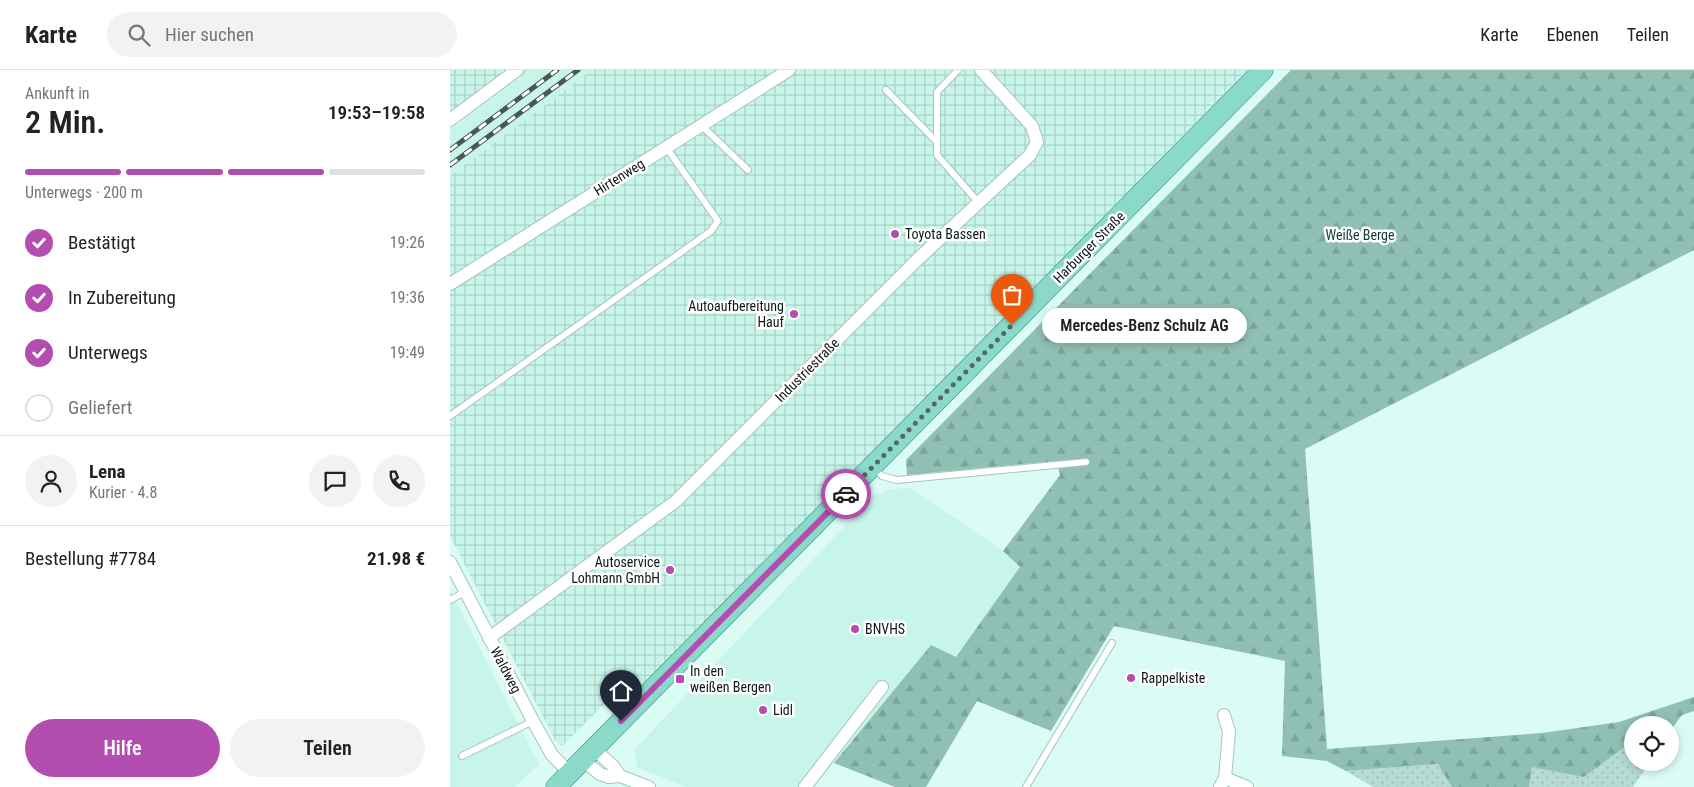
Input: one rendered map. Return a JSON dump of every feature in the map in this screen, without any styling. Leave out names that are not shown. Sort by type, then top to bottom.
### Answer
[{"type":"main road","name":"Harburger Straße","points":[[576,767],[1263,70]]},
{"type":"street","points":[[450,120],[517,70]]},
{"type":"street","name":"Hirtenweg","points":[[450,284],[788,70]]},
{"type":"street","name":"Industriestraße","points":[[489,638],[676,501],[917,260],[1030,155],[1037,142],[1032,126],[981,70]]},
{"type":"street","name":"Waldweg","points":[[450,562],[552,754],[576,767],[609,777],[620,776],[641,786]]},
{"type":"street","points":[[805,787],[882,687]]},
{"type":"street","points":[[1224,715],[1229,732],[1222,782],[1247,787]]},
{"type":"lane","points":[[958,70],[937,92],[937,155],[978,203]]},
{"type":"lane","points":[[886,90],[937,142]]},
{"type":"lane","points":[[701,125],[748,170]]},
{"type":"lane","points":[[450,416],[711,231],[718,220],[666,147]]},
{"type":"lane","points":[[872,467],[882,476],[897,480],[1086,462]]},
{"type":"lane","points":[[450,600],[465,592]]},
{"type":"lane","points":[[1026,787],[1112,643]]},
{"type":"lane","points":[[462,756],[533,720]]},
{"type":"shaded area","points":[[450,70],[530,70],[450,129]]},
{"type":"shaded area","points":[[531,70],[592,70],[450,176],[450,130]]},
{"type":"shaded area","points":[[592,70],[1247,70],[867,460],[646,683],[634,675],[562,746],[555,740],[450,536],[450,176]]},
{"type":"shaded area","points":[[911,488],[1003,551],[1021,567],[956,658],[931,645],[814,787],[686,787],[637,767],[634,750],[875,494],[892,489]]},
{"type":"shaded area","points":[[450,590],[539,764],[515,787],[450,787]]},
{"type":"shaded area","points":[[1624,748],[1624,771],[1644,771],[1633,787],[1529,787],[1532,766],[1584,777]]},
{"type":"shaded area","points":[[1439,764],[1452,787],[1373,787],[1346,771]]},
{"type":"green space","name":"Weiße Berge","points":[[1291,70],[1694,70],[1694,250],[1305,449],[1327,749],[1542,733],[1624,720],[1624,748],[1584,777],[1532,767],[1529,787],[1452,787],[1438,764],[1346,771],[1327,761],[1282,756],[1285,661],[1114,626],[1051,731],[977,701],[926,787],[895,787],[834,763],[931,645],[956,657],[1020,567],[1003,551],[1060,475],[1056,461],[907,475],[906,460]]},
{"type":"green space","name":"Weiße Berge","points":[[1694,697],[1694,711],[1682,715],[1679,719],[1679,716],[1637,716]]},
{"type":"railway","points":[[450,150],[557,70]]},
{"type":"railway","points":[[450,165],[578,70]]},
{"type":"way so far","points":[[846,494],[1012,325]]},
{"type":"place","name":"Toyota Bassen","points":[[895,234]]},
{"type":"place","name":"Autoaufbereitung Hauf","points":[[794,314]]},
{"type":"place","name":"Mercedes-Benz Schulz AG","points":[[1012,325]]},
{"type":"place","name":"Autoservice Lohmann GmbH","points":[[670,570]]},
{"type":"place","name":"BNVHS","points":[[855,629]]},
{"type":"place","name":"Rappelkiste","points":[[1131,678]]},
{"type":"place","name":"In den weißen Bergen","points":[[680,679]]},
{"type":"place","name":"Lidl","points":[[763,710]]},
{"type":"route","points":[[621,721],[846,494]]}]
